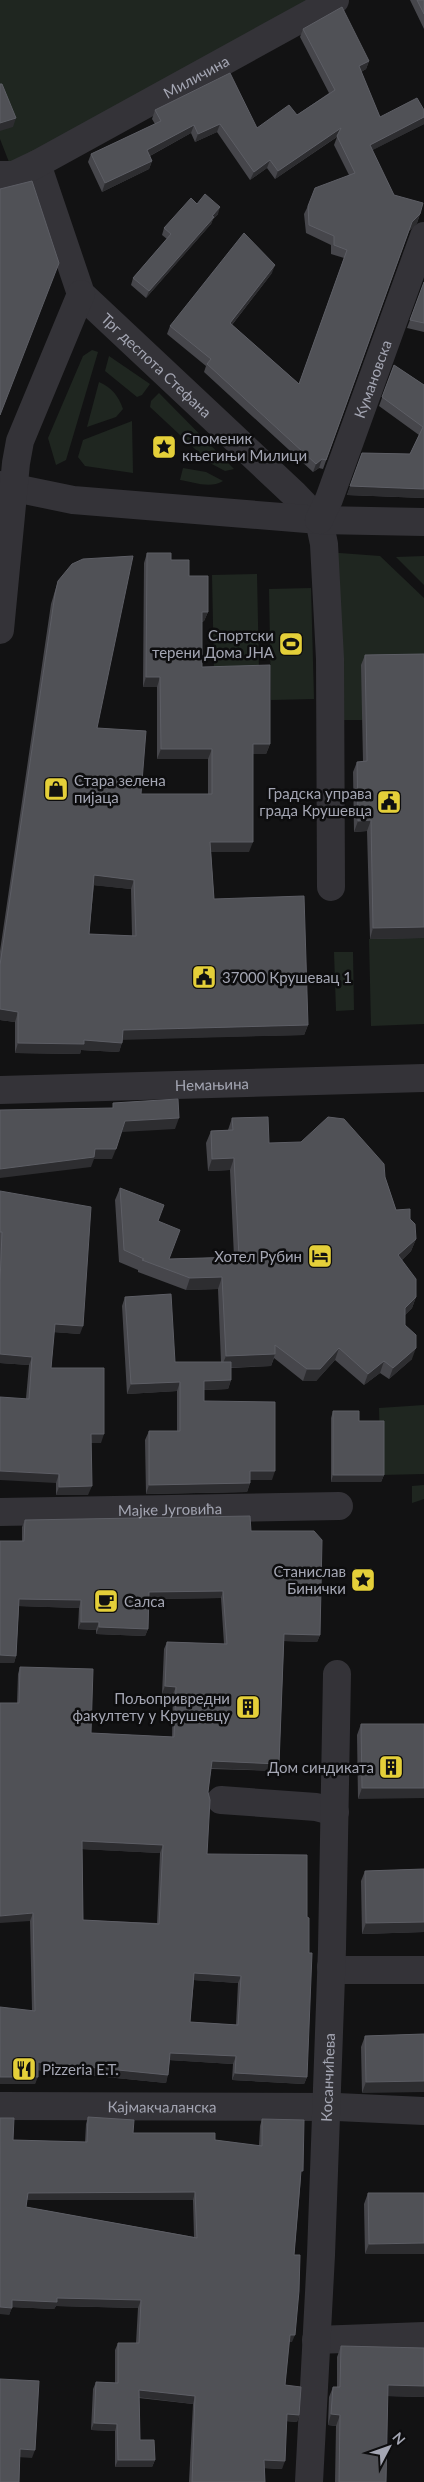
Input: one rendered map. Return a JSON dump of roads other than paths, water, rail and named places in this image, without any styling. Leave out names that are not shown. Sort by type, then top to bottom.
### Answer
[{"type":"street","name":"Миличина","points":[[0,175],[14,175],[47,158],[335,0]]},
{"type":"street","name":"Трг деспота Стефана","points":[[47,158],[81,294],[294,494],[319,520]]},
{"type":"street","name":"Кумановска","points":[[319,520],[333,489],[424,236]]},
{"type":"street","points":[[0,630],[7,486],[20,441],[81,294]]},
{"type":"street","points":[[7,486],[73,500],[319,520],[424,522]]},
{"type":"street","points":[[319,520],[324,544],[330,659],[331,887]]},
{"type":"street","name":"Немањина","points":[[0,1090],[424,1078]]},
{"type":"street","name":"Мајке Југовића","points":[[0,1512],[340,1506]]},
{"type":"street","name":"Косанчићева","points":[[309,2482],[331,1967],[337,1674]]},
{"type":"street","points":[[221,1800],[316,1807],[335,1812]]},
{"type":"street","points":[[331,1967],[343,1970],[424,1970]]},
{"type":"street","name":"Кајмакчаланска","points":[[0,2106],[325,2108],[424,2111]]},
{"type":"street","points":[[316,2340],[424,2336]]},
{"type":"place","name":"Споменик књегињи Милици","points":[[164,447]]},
{"type":"place","name":"Спортски терени Дома ЈНА","points":[[291,644]]},
{"type":"place","name":"Стара зелена пијаца","points":[[56,789]]},
{"type":"place","name":"Градска управа града Крушевца","points":[[389,802]]},
{"type":"place","name":"37000 Крушевац 1","points":[[204,977]]},
{"type":"place","name":"Хотел Рубин","points":[[320,1256]]},
{"type":"place","name":"Станислав Бинички","points":[[363,1580]]},
{"type":"place","name":"Салса","points":[[106,1601]]},
{"type":"place","name":"Пољопривредни факултету у Крушевцу","points":[[248,1707]]},
{"type":"place","name":"Дом синдиката","points":[[391,1767]]},
{"type":"place","name":"Pizzeria E.T.","points":[[24,2069]]}]
